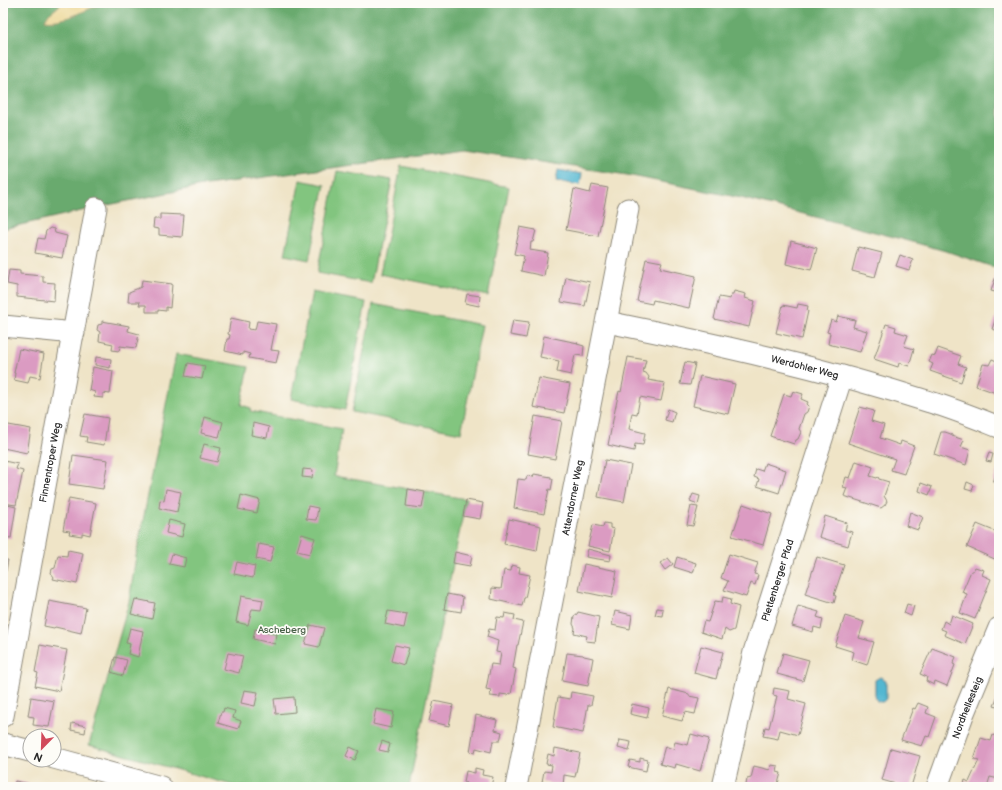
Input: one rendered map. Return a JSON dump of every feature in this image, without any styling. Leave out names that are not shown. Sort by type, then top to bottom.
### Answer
[{"type":"street","name":"Finnentroper Weg","points":[[3,716],[96,208]]},
{"type":"street","name":"Attendorner Weg","points":[[516,787],[628,208]]},
{"type":"street","name":"Werdohler Weg","points":[[607,322],[698,340],[842,376],[931,402],[999,426]]},
{"type":"street","points":[[3,326],[74,333]]},
{"type":"street","name":"Plettenberger Pfad","points":[[723,787],[754,652],[842,376]]},
{"type":"street","name":"Nordhellesteig","points":[[937,787],[963,715],[999,628]]},
{"type":"street","points":[[3,744],[22,749]]},
{"type":"street","points":[[62,760],[161,787]]},
{"type":"green space","points":[[3,3],[999,3],[999,269],[949,252],[741,198],[627,175],[462,150],[207,185],[103,206],[3,229]]},
{"type":"green space","points":[[401,166],[509,187],[488,296],[380,274]]},
{"type":"green space","points":[[337,171],[392,180],[371,283],[317,273]]},
{"type":"green space","points":[[300,180],[325,185],[309,260],[285,255]]},
{"type":"green space","points":[[312,292],[366,302],[345,410],[291,399]]},
{"type":"green space","points":[[373,304],[482,325],[461,433],[352,412]]},
{"type":"green space","name":"Ascheberg","points":[[176,354],[249,367],[241,405],[251,408],[250,411],[342,429],[334,476],[466,499],[409,787],[239,787],[89,745],[129,602],[136,556]]},
{"type":"sand","points":[[61,3],[103,3],[67,18],[60,20],[45,20],[48,15]]},
{"type":"water","points":[[558,170],[582,174],[580,185],[556,181]]},
{"type":"water","points":[[880,677],[886,680],[886,698],[882,702],[877,701],[875,696],[875,680]]},
{"type":"building","points":[[592,185],[608,188],[598,236],[566,230],[574,189],[590,193]]},
{"type":"building","points":[[160,214],[184,215],[182,237],[159,235],[159,229],[153,228],[154,219],[160,219]]},
{"type":"building","points":[[520,227],[536,230],[533,242],[531,242],[530,250],[548,253],[544,276],[521,271],[524,256],[514,254]]},
{"type":"building","points":[[50,228],[54,229],[55,233],[67,236],[62,258],[35,253],[38,238],[44,239],[46,231]]},
{"type":"building","points":[[791,241],[817,248],[811,270],[786,264]]},
{"type":"building","points":[[858,247],[882,253],[875,277],[852,271]]},
{"type":"building","points":[[900,255],[913,260],[909,270],[896,266]]},
{"type":"building","points":[[646,259],[662,262],[660,268],[696,276],[689,308],[653,300],[652,304],[637,301]]},
{"type":"building","points":[[9,270],[20,271],[20,274],[43,276],[43,282],[55,283],[54,301],[17,297],[17,286],[7,284]]},
{"type":"building","points":[[997,273],[999,274],[999,293],[991,291]]},
{"type":"building","points":[[566,277],[590,282],[585,306],[561,302]]},
{"type":"building","points":[[142,280],[172,284],[170,308],[166,307],[166,311],[158,310],[158,312],[146,312],[146,305],[139,305],[140,302],[128,302],[129,292],[141,287]]},
{"type":"building","points":[[734,291],[746,294],[745,298],[755,301],[749,327],[714,319],[719,297],[730,299]]},
{"type":"building","points":[[467,294],[480,296],[479,306],[465,303]]},
{"type":"building","points":[[798,304],[808,306],[802,339],[776,333],[783,305],[797,308]]},
{"type":"building","points":[[999,309],[999,331],[992,329]]},
{"type":"building","points":[[838,316],[855,320],[853,327],[867,331],[860,352],[828,344],[830,333],[827,332],[831,320],[836,322]]},
{"type":"building","points":[[231,318],[249,322],[248,329],[255,330],[257,321],[276,324],[271,350],[279,351],[276,363],[249,358],[250,354],[243,352],[243,355],[225,351],[227,339],[229,339],[230,335],[228,334]]},
{"type":"building","points":[[513,320],[529,322],[526,338],[510,335]]},
{"type":"building","points":[[102,321],[129,326],[128,331],[139,334],[136,348],[120,346],[119,351],[112,350],[113,344],[99,341],[100,332],[97,330],[98,325],[102,324]]},
{"type":"building","points":[[886,324],[896,327],[895,331],[908,335],[904,346],[914,349],[909,366],[899,363],[898,367],[874,359]]},
{"type":"building","points":[[544,336],[578,343],[577,344],[584,346],[583,356],[575,355],[571,375],[557,372],[559,361],[540,357]]},
{"type":"building","points":[[938,348],[961,356],[958,364],[966,367],[961,382],[930,371],[933,364],[929,362],[932,355],[935,356]]},
{"type":"building","points":[[19,349],[44,354],[40,378],[30,376],[28,383],[14,380]]},
{"type":"building","points":[[96,357],[111,359],[110,368],[95,365]]},
{"type":"building","points":[[628,357],[646,360],[643,372],[649,377],[648,380],[665,383],[661,401],[640,397],[637,414],[632,413],[629,429],[645,433],[643,445],[635,444],[634,451],[608,445],[619,391],[621,392]]},
{"type":"building","points":[[992,359],[999,362],[999,394],[976,386],[983,364],[989,365]]},
{"type":"building","points":[[685,362],[695,364],[690,385],[680,384]]},
{"type":"building","points":[[188,363],[205,366],[202,379],[185,376]]},
{"type":"building","points":[[93,367],[113,371],[110,394],[103,393],[103,398],[94,397],[95,392],[89,390]]},
{"type":"building","points":[[700,376],[735,384],[728,414],[693,406]]},
{"type":"building","points":[[539,378],[570,384],[564,413],[533,407]]},
{"type":"building","points":[[793,391],[803,394],[801,399],[808,402],[807,404],[809,406],[807,412],[804,414],[799,429],[801,432],[794,444],[770,436],[784,394],[791,396]]},
{"type":"building","points":[[860,407],[874,411],[871,421],[884,425],[880,438],[900,445],[901,441],[914,446],[904,474],[891,470],[895,459],[848,443]]},
{"type":"building","points":[[668,409],[675,412],[672,422],[665,420]]},
{"type":"building","points":[[85,414],[108,418],[104,445],[86,442],[87,437],[80,436]]},
{"type":"building","points":[[535,416],[562,421],[555,459],[528,454]]},
{"type":"building","points":[[205,417],[223,422],[219,437],[201,433]]},
{"type":"building","points":[[253,423],[269,427],[267,438],[251,435]]},
{"type":"building","points":[[3,424],[31,429],[27,453],[3,448]]},
{"type":"building","points":[[941,432],[951,434],[952,436],[964,440],[961,447],[970,450],[966,465],[934,454]]},
{"type":"building","points":[[204,444],[221,448],[217,462],[200,458]]},
{"type":"building","points":[[989,453],[993,454],[991,462],[986,461]]},
{"type":"building","points":[[73,455],[108,460],[103,489],[69,484]]},
{"type":"building","points":[[605,460],[631,465],[624,502],[598,497]]},
{"type":"building","points":[[4,461],[18,464],[16,469],[23,471],[16,505],[3,503]]},
{"type":"building","points":[[856,461],[873,467],[870,476],[878,477],[879,479],[889,482],[884,496],[887,501],[881,508],[844,496],[847,488],[843,487],[846,477],[850,478]]},
{"type":"building","points":[[765,463],[786,470],[779,493],[757,486],[759,479],[754,477],[756,469],[762,471]]},
{"type":"building","points":[[999,467],[999,485],[993,482]]},
{"type":"building","points":[[303,469],[313,470],[312,478],[302,477]]},
{"type":"building","points":[[534,474],[551,477],[551,479],[553,479],[551,490],[549,489],[544,514],[514,508],[518,479],[526,480],[527,476],[533,477]]},
{"type":"building","points":[[967,482],[974,485],[972,491],[965,489]]},
{"type":"building","points":[[921,483],[932,487],[929,495],[919,491]]},
{"type":"building","points":[[166,489],[181,492],[177,512],[159,508],[160,500],[164,501]]},
{"type":"building","points":[[408,489],[425,492],[422,508],[406,506]]},
{"type":"building","points":[[693,494],[700,496],[698,504],[690,501]]},
{"type":"building","points":[[241,495],[260,500],[257,513],[238,509]]},
{"type":"building","points":[[69,498],[96,503],[90,535],[82,533],[82,536],[69,534],[70,531],[63,530]]},
{"type":"building","points":[[466,500],[483,503],[480,519],[463,516]]},
{"type":"building","points":[[3,504],[16,507],[11,538],[3,537]]},
{"type":"building","points":[[743,504],[772,514],[763,545],[732,536]]},
{"type":"building","points":[[308,506],[318,508],[316,520],[306,519]]},
{"type":"building","points":[[691,506],[698,507],[693,526],[687,525]]},
{"type":"building","points":[[910,512],[923,517],[918,530],[906,526]]},
{"type":"building","points":[[825,516],[847,523],[845,530],[852,532],[848,546],[819,537]]},
{"type":"building","points":[[509,519],[541,526],[537,551],[504,544]]},
{"type":"building","points":[[169,520],[185,524],[182,537],[166,533]]},
{"type":"building","points":[[604,523],[610,524],[610,528],[614,529],[610,551],[588,546],[593,525],[603,527]]},
{"type":"building","points":[[977,524],[999,533],[999,556],[997,560],[967,547]]},
{"type":"building","points":[[302,534],[315,538],[310,554],[297,551]]},
{"type":"building","points":[[259,544],[274,547],[270,562],[256,559]]},
{"type":"building","points":[[588,549],[611,555],[610,561],[586,557]]},
{"type":"building","points":[[68,550],[83,553],[77,584],[53,579],[54,577],[51,573],[52,569],[55,568],[58,555],[67,556]]},
{"type":"building","points":[[455,552],[472,556],[470,566],[453,563]]},
{"type":"building","points":[[172,554],[186,558],[184,567],[169,564]]},
{"type":"building","points":[[729,554],[758,563],[754,574],[758,575],[755,585],[751,583],[746,597],[724,590],[728,581],[721,578]]},
{"type":"building","points":[[677,557],[696,563],[693,573],[674,567]]},
{"type":"building","points":[[817,557],[844,565],[834,595],[836,596],[834,603],[805,594]]},
{"type":"building","points":[[668,558],[673,564],[665,570],[660,563]]},
{"type":"building","points":[[3,560],[8,560],[6,571],[3,570]]},
{"type":"building","points":[[237,562],[255,566],[253,578],[234,574]]},
{"type":"building","points":[[584,564],[617,571],[612,598],[579,591]]},
{"type":"building","points":[[512,565],[520,567],[519,573],[530,575],[522,606],[491,599],[492,588],[501,589],[504,570],[511,571]]},
{"type":"building","points":[[975,567],[984,570],[982,575],[991,579],[975,619],[960,613],[967,594],[962,592],[971,571],[973,571]]},
{"type":"building","points":[[447,594],[463,597],[461,612],[444,609]]},
{"type":"building","points":[[241,596],[263,600],[261,610],[252,609],[248,625],[236,622]]},
{"type":"building","points":[[723,597],[731,599],[730,604],[739,607],[734,630],[729,632],[725,629],[722,639],[701,632],[704,621],[708,622],[715,601],[722,602]]},
{"type":"building","points":[[135,599],[155,603],[152,619],[131,614]]},
{"type":"building","points":[[49,601],[86,608],[81,633],[44,626]]},
{"type":"building","points":[[907,604],[914,606],[911,616],[904,613]]},
{"type":"building","points":[[798,606],[819,612],[817,617],[823,619],[821,629],[814,627],[813,632],[792,626]]},
{"type":"building","points":[[657,608],[663,609],[662,616],[655,615]]},
{"type":"building","points":[[388,611],[407,614],[404,628],[385,624]]},
{"type":"building","points":[[615,611],[632,615],[630,629],[612,625]]},
{"type":"building","points":[[578,612],[599,617],[595,642],[586,641],[587,636],[574,633],[574,616]]},
{"type":"building","points":[[505,613],[515,615],[514,620],[523,622],[513,668],[516,669],[511,694],[500,694],[500,697],[490,696],[491,690],[486,689],[491,664],[499,665],[501,653],[496,652],[498,641],[487,637],[489,629],[495,630],[497,617],[504,618]]},
{"type":"building","points":[[952,615],[973,624],[965,644],[944,635],[946,631],[941,629],[944,621],[949,624]]},
{"type":"building","points":[[845,616],[864,622],[859,638],[874,642],[867,665],[852,660],[854,652],[835,646]]},
{"type":"building","points":[[310,625],[324,628],[319,647],[305,644]]},
{"type":"building","points":[[130,628],[143,631],[138,657],[128,654],[130,644],[126,643]]},
{"type":"building","points":[[255,629],[277,634],[275,644],[253,639]]},
{"type":"building","points":[[40,645],[67,650],[59,691],[35,686],[38,673],[35,672]]},
{"type":"building","points":[[395,645],[409,648],[404,665],[391,661]]},
{"type":"building","points":[[701,646],[723,652],[716,679],[694,673]]},
{"type":"building","points":[[932,648],[956,657],[953,664],[955,665],[947,686],[935,681],[934,685],[926,681],[927,677],[920,674]]},
{"type":"building","points":[[228,653],[243,656],[239,673],[224,669]]},
{"type":"building","points":[[567,653],[593,658],[588,686],[562,681]]},
{"type":"building","points":[[783,653],[809,660],[803,681],[777,674]]},
{"type":"building","points":[[115,657],[127,660],[123,676],[111,672]]},
{"type":"building","points":[[774,688],[790,691],[788,699],[806,704],[798,735],[780,730],[778,739],[763,736],[765,727],[769,728],[777,696],[773,695]]},
{"type":"building","points":[[669,689],[699,698],[695,714],[685,712],[682,721],[662,716]]},
{"type":"building","points":[[244,690],[258,692],[255,706],[241,703]]},
{"type":"building","points":[[571,692],[593,696],[591,705],[588,705],[583,733],[553,727],[558,697],[570,699]]},
{"type":"building","points":[[999,694],[999,708],[994,706]]},
{"type":"building","points":[[31,697],[54,701],[49,727],[33,725],[34,717],[28,716]]},
{"type":"building","points":[[294,697],[295,712],[276,714],[274,699]]},
{"type":"building","points":[[434,701],[453,705],[449,726],[429,721]]},
{"type":"building","points":[[918,703],[928,707],[926,713],[936,717],[929,737],[926,736],[922,746],[901,740],[913,708],[915,709]]},
{"type":"building","points":[[632,704],[649,708],[647,718],[630,714]]},
{"type":"building","points":[[224,708],[235,711],[233,718],[241,721],[238,729],[218,723],[221,712],[223,712]]},
{"type":"building","points":[[376,709],[394,712],[391,728],[373,724]]},
{"type":"building","points":[[476,715],[497,720],[495,730],[502,732],[500,741],[493,741],[491,752],[476,748],[475,753],[470,752]]},
{"type":"building","points":[[72,723],[86,726],[85,733],[71,730]]},
{"type":"building","points":[[691,734],[709,739],[700,771],[676,764],[675,768],[660,764],[665,746],[673,749],[675,742],[688,745]]},
{"type":"building","points":[[993,735],[999,737],[999,779],[990,777],[987,787],[963,787],[965,780],[969,782],[979,760],[974,759],[981,738],[991,741]]},
{"type":"building","points":[[620,740],[631,742],[629,751],[618,748]]},
{"type":"building","points":[[382,741],[390,744],[388,752],[379,750]]},
{"type":"building","points":[[350,747],[359,751],[355,760],[346,756]]},
{"type":"building","points":[[555,748],[580,753],[575,777],[564,775],[563,786],[542,782],[544,771],[551,772],[552,765],[546,764],[548,754],[554,756]]},
{"type":"building","points":[[891,748],[920,756],[911,787],[882,780]]},
{"type":"building","points":[[640,758],[648,760],[646,771],[628,767],[630,760],[640,762]]},
{"type":"building","points":[[771,765],[778,766],[777,772],[781,773],[777,787],[747,787],[747,779],[751,778],[754,766],[770,770]]},
{"type":"building","points":[[475,768],[483,770],[482,775],[493,777],[491,787],[465,787],[466,783],[464,782],[466,771],[475,773]]},
{"type":"building","points":[[15,781],[40,786],[14,787]]}]
